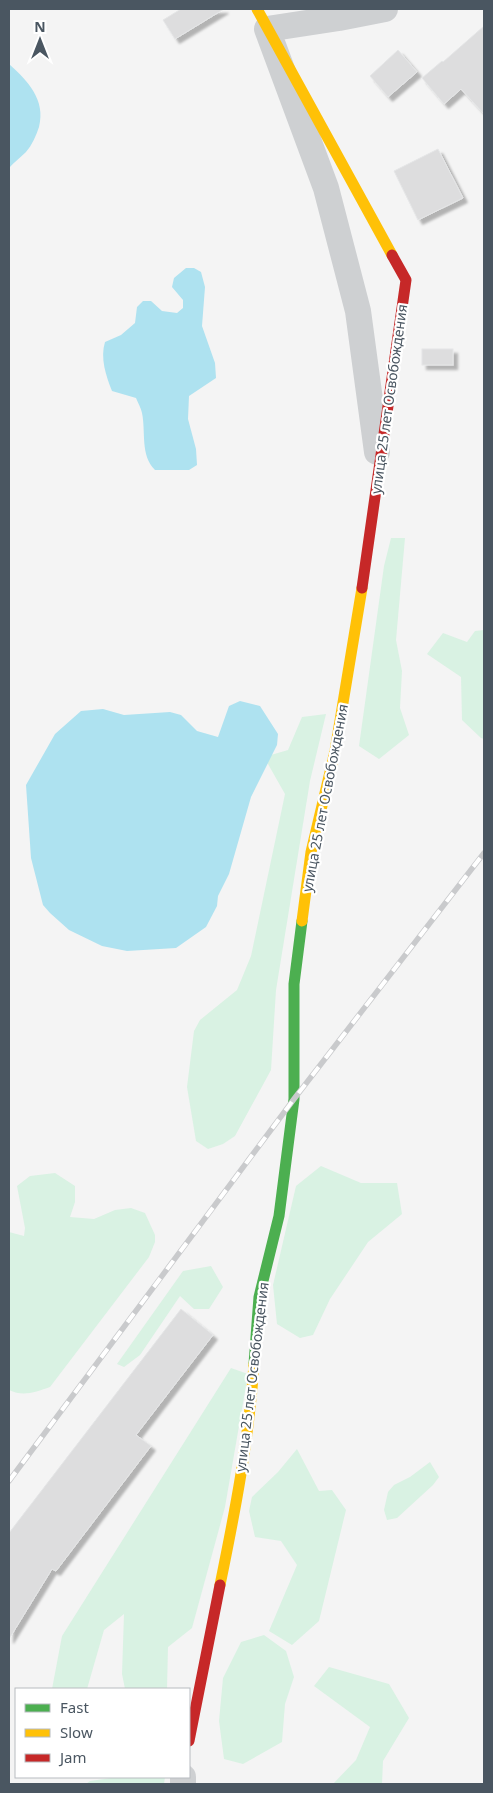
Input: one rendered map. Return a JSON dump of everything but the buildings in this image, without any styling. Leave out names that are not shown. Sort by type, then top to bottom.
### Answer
[{"type":"street","points":[[379,468],[358,311],[326,188],[262,19],[385,9]]},
{"type":"street","name":"улица 25 лет Освобождения","points":[[190,1736],[240,1485],[252,1394],[259,1297],[279,1216],[294,1099],[294,984],[311,852],[335,751],[353,647],[406,280],[262,19]]},
{"type":"green space","points":[[391,538],[405,538],[396,640],[402,671],[400,708],[409,735],[379,759],[359,746],[384,566]]},
{"type":"green space","points":[[484,630],[484,739],[462,720],[461,677],[427,654],[443,633],[467,642],[475,631]]},
{"type":"green space","points":[[326,714],[310,781],[276,990],[271,1070],[235,1136],[223,1144],[208,1149],[196,1141],[187,1087],[194,1031],[200,1020],[237,990],[251,956],[285,794],[264,757],[288,750],[302,717]]},
{"type":"green space","points":[[321,1166],[361,1183],[397,1183],[402,1214],[368,1242],[330,1299],[313,1335],[300,1338],[277,1324],[273,1285],[296,1186]]},
{"type":"green space","points":[[55,1173],[75,1186],[75,1202],[70,1217],[94,1219],[115,1210],[131,1208],[145,1213],[155,1235],[155,1242],[149,1257],[50,1387],[35,1392],[19,1393],[9,1390],[9,1232],[24,1236],[25,1228],[17,1186],[30,1176]]},
{"type":"green space","points":[[211,1266],[223,1287],[209,1309],[194,1309],[180,1296],[140,1355],[124,1367],[117,1364],[183,1271]]},
{"type":"green space","points":[[231,1368],[248,1374],[225,1507],[192,1628],[168,1647],[167,1688],[125,1688],[122,1674],[124,1614],[104,1630],[87,1688],[52,1688],[62,1636]]},
{"type":"green space","points":[[297,1449],[319,1491],[332,1490],[346,1510],[319,1621],[292,1645],[269,1631],[297,1565],[281,1541],[255,1537],[249,1511],[252,1497],[278,1472]]},
{"type":"green space","points":[[430,1462],[439,1477],[433,1485],[397,1518],[387,1520],[384,1510],[388,1492],[394,1485],[410,1477]]},
{"type":"green space","points":[[264,1635],[286,1651],[294,1677],[285,1704],[282,1742],[243,1764],[224,1759],[219,1721],[223,1678],[241,1642]]},
{"type":"green space","points":[[329,1667],[389,1684],[409,1718],[383,1761],[382,1784],[333,1784],[356,1760],[370,1727],[314,1686]]},
{"type":"green space","points":[[111,1778],[165,1778],[164,1784],[86,1784],[90,1781]]},
{"type":"water","points":[[9,64],[23,77],[34,92],[40,108],[40,117],[39,127],[34,140],[26,152],[9,168]]},
{"type":"water","points":[[186,268],[194,268],[201,272],[205,287],[202,326],[215,363],[216,378],[189,396],[188,419],[196,449],[197,465],[189,470],[155,470],[150,464],[145,450],[142,413],[136,398],[112,391],[104,367],[103,354],[105,342],[121,335],[135,323],[137,307],[143,301],[151,301],[162,311],[177,313],[183,308],[183,300],[172,287],[174,278]]},
{"type":"water","points":[[240,701],[260,706],[278,734],[277,745],[251,797],[229,874],[218,896],[217,906],[206,927],[176,948],[127,951],[102,946],[69,930],[43,905],[31,858],[26,785],[55,734],[81,711],[103,709],[124,715],[170,712],[181,715],[197,731],[218,737],[229,706]]},
{"type":"railway","points":[[9,1481],[294,1099],[484,853]]},
{"type":"traffic: fast","points":[[254,1364],[259,1297],[279,1216],[294,1099],[294,984],[302,921]]},
{"type":"traffic: slow","points":[[257,9],[392,255]]},
{"type":"traffic: slow","points":[[302,921],[311,852],[335,751],[362,588]]},
{"type":"traffic: slow","points":[[220,1585],[245,1448],[254,1364]]},
{"type":"traffic: jam","points":[[362,588],[406,280],[392,255]]},
{"type":"traffic: jam","points":[[190,1736],[220,1585]]}]
